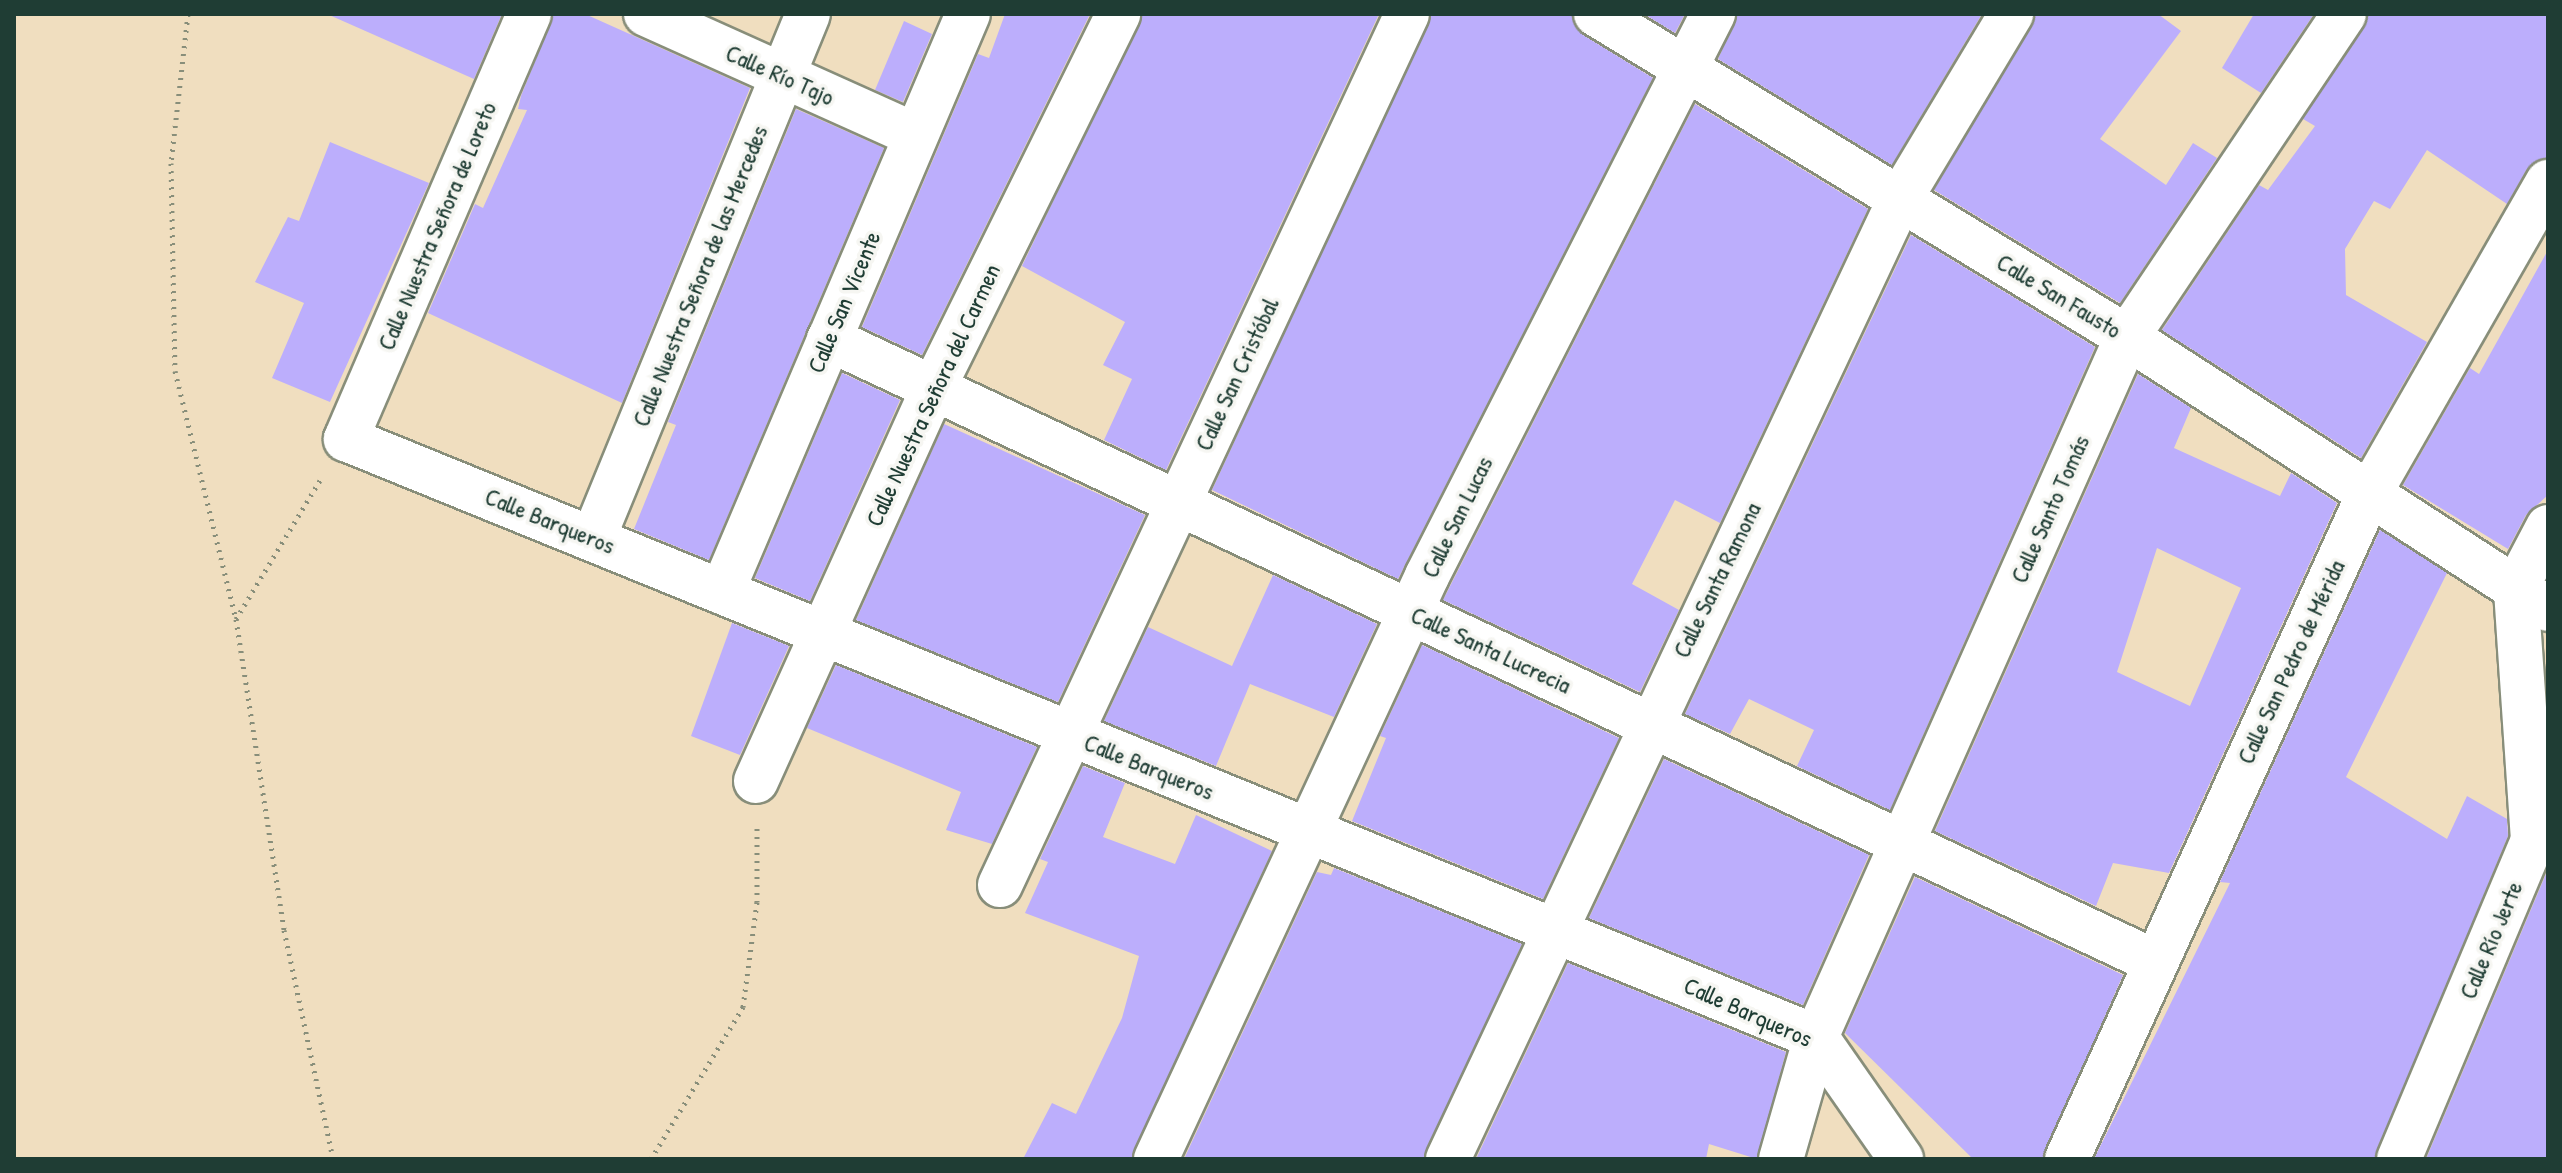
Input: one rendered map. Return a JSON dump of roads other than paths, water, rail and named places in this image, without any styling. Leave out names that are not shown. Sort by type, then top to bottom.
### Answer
[{"type":"street","name":"Calle Nuestra Señora de Loreto","points":[[346,439],[529,14]]},
{"type":"street","name":"Calle Río Tajo","points":[[646,14],[915,135]]},
{"type":"street","name":"Calle Nuestra Señora de las Mercedes","points":[[593,539],[808,14]]},
{"type":"street","name":"Calle San Vicente","points":[[722,592],[968,14]]},
{"type":"street","name":"Calle Nuestra Señora del Carmen","points":[[756,781],[933,389],[1118,14]]},
{"type":"street","name":"Calle San Cristóbal","points":[[1000,885],[1067,734],[1407,14]]},
{"type":"street","name":"Calle San Fausto","points":[[1596,14],[1680,68],[2127,337],[2368,496],[2532,598]]},
{"type":"street","name":"Calle San Lucas","points":[[1156,1159],[1411,612],[1680,68],[1713,14]]},
{"type":"street","name":"Calle Santa Ramona","points":[[1448,1159],[1649,724],[1900,199],[2011,14]]},
{"type":"street","name":"Calle Santo Tomás","points":[[1781,1159],[1816,1037],[2127,337],[2344,14]]},
{"type":"street","name":"Calle San Pedro de Mérida","points":[[2067,1159],[2153,961],[2368,496],[2548,182]]},
{"type":"street","name":"Calle Santa Lucrecia","points":[[829,339],[2153,961]]},
{"type":"street","name":"Calle Barqueros","points":[[346,439],[1816,1037],[1901,1159]]},
{"type":"street","points":[[2532,598],[2548,527]]},
{"type":"street","name":"Calle Río Jerte","points":[[2399,1159],[2540,822],[2532,598]]}]
